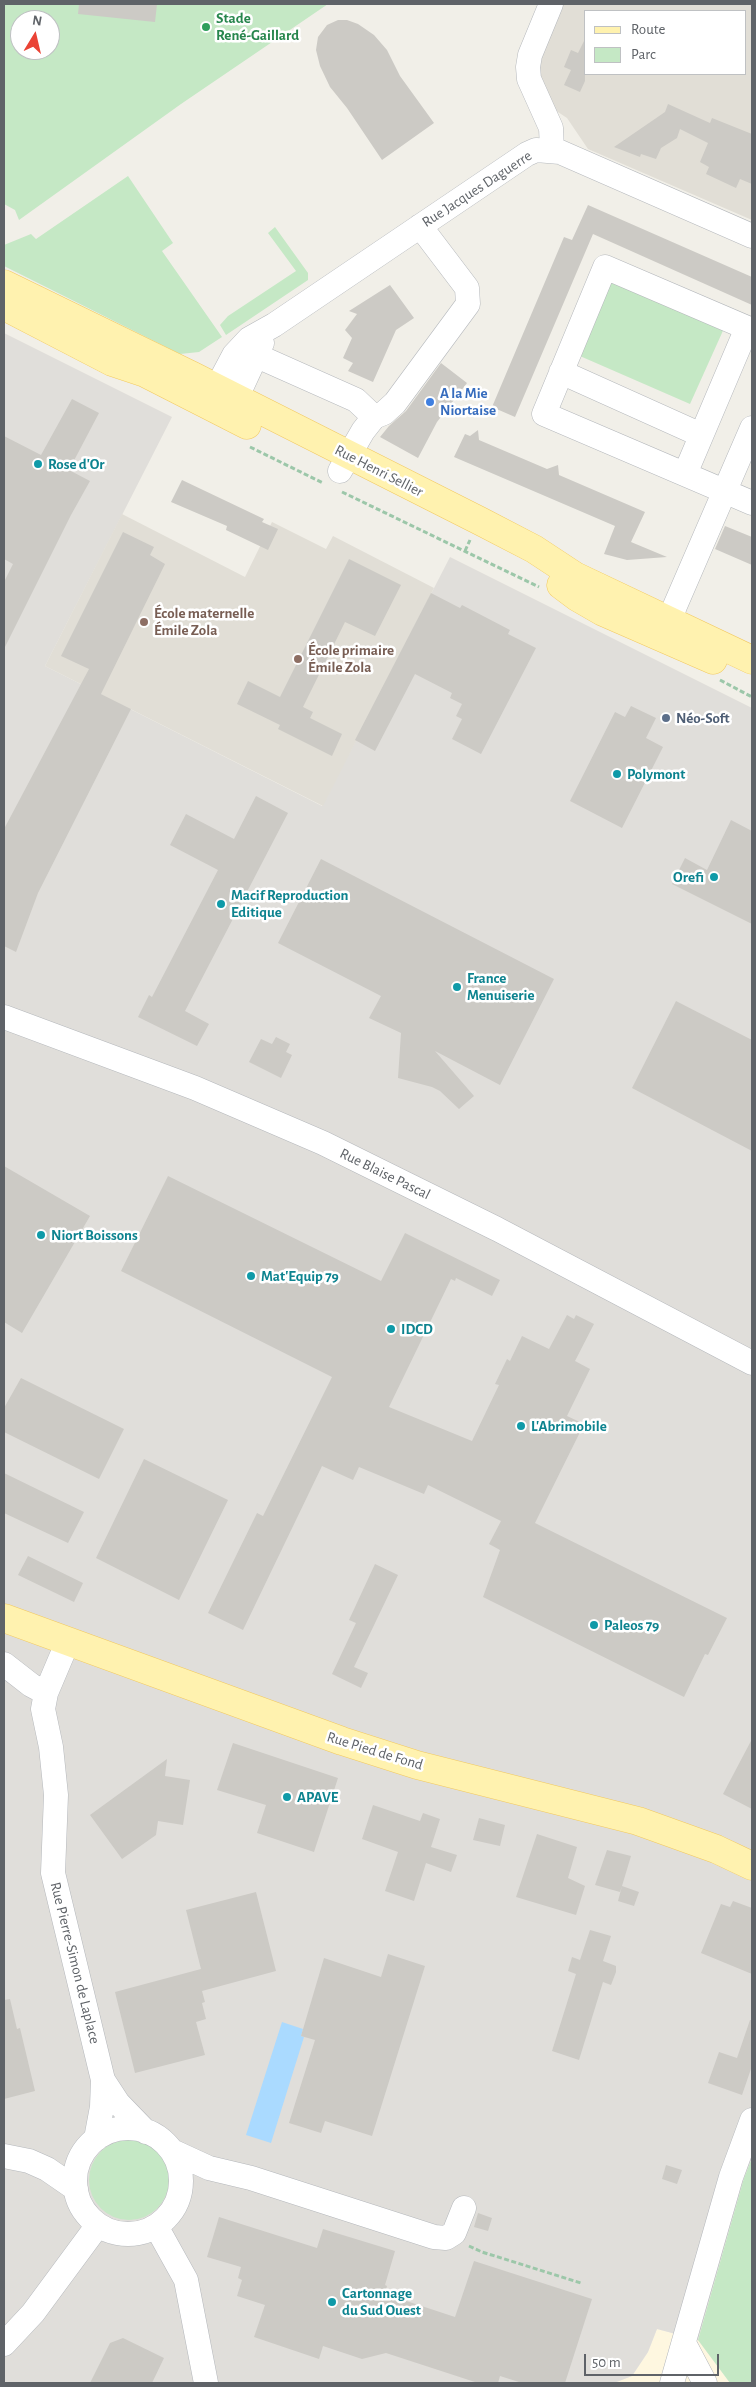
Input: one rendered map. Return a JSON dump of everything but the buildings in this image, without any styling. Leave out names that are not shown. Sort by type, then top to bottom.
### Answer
[{"type":"main road","name":"Rue Henri Sellier","points":[[4,284],[222,402],[339,476],[541,573],[603,612],[751,690]]},
{"type":"main road","name":"Rue Henri Sellier","points":[[4,306],[112,362],[222,402]]},
{"type":"main road","name":"Rue Henri Sellier","points":[[339,476],[534,549],[576,576],[752,660]]},
{"type":"main road","name":"Rue Pied de Fond","points":[[4,1618],[377,1753],[630,1819],[691,1839],[752,1866]]},
{"type":"street","points":[[551,4],[530,55],[528,67],[529,79],[551,128],[552,150]]},
{"type":"street","name":"Rue Jacques Daguerre","points":[[222,402],[240,347],[527,154],[536,150],[552,150],[595,166],[752,236]]},
{"type":"street","points":[[339,476],[374,417],[384,413],[395,403],[468,304],[467,288],[420,226]]},
{"type":"street","points":[[685,474],[749,329],[605,267],[544,414],[752,503]]},
{"type":"street","name":"Rue Jacques Daguerre","points":[[222,402],[274,325]]},
{"type":"street","points":[[255,355],[356,400],[374,417]]},
{"type":"street","points":[[561,372],[701,435]]},
{"type":"street","points":[[670,621],[752,428]]},
{"type":"street","name":"Rue Blaise Pascal","points":[[4,1017],[195,1088],[323,1143],[497,1229],[752,1363]]},
{"type":"street","name":"Rue Pierre-Simon de Laplace","points":[[68,1641],[46,1693],[42,1709],[51,1747],[56,1795],[53,1873],[103,2080],[102,2107],[90,2146]]},
{"type":"street","points":[[4,1664],[31,1685],[46,1693]]},
{"type":"street","name":"Rue Pierre-Simon de Laplace","points":[[103,2080],[118,2103],[146,2132]]},
{"type":"street","points":[[672,2383],[685,2344],[731,2177],[752,2120]]},
{"type":"street","points":[[28,2161],[60,2158],[90,2146],[108,2132],[134,2129],[146,2132],[161,2139],[172,2151],[181,2174],[179,2199],[170,2214],[156,2226],[142,2232],[127,2234],[112,2231],[98,2225],[80,2203],[76,2189],[78,2166],[90,2146]]},
{"type":"street","points":[[172,2151],[209,2168],[251,2178],[434,2237],[450,2237],[454,2233],[464,2208]]},
{"type":"street","points":[[4,2156],[28,2161],[58,2174],[76,2189]]},
{"type":"street","points":[[179,2199],[208,2181],[228,2174]]},
{"type":"street","points":[[4,2344],[33,2313],[98,2225]]},
{"type":"street","points":[[156,2226],[180,2266],[188,2287],[206,2383]]},
{"type":"street","points":[[685,2344],[705,2383]]},
{"type":"path","points":[[241,443],[339,476],[546,591]]},
{"type":"path","points":[[717,679],[751,690]]},
{"type":"path","points":[[450,2237],[482,2252],[581,2283]]},
{"type":"shaded area","points":[[560,4],[752,4],[752,220],[588,149],[567,118],[549,106],[535,69]]},
{"type":"shaded area","points":[[4,333],[172,417],[45,666],[322,806],[450,557],[752,708],[752,2158],[744,2178],[698,2340],[657,2329],[648,2352],[632,2376],[614,2383],[4,2383]]},
{"type":"shaded area","name":"École primaire Émile Zola","points":[[122,514],[245,577],[272,522],[326,549],[333,536],[434,588],[323,806],[45,666]]},
{"type":"shaded area","points":[[657,2329],[698,2340],[730,2383],[614,2383],[632,2376],[648,2352]]},
{"type":"green space","points":[[4,4],[328,4],[181,104],[19,220],[15,210],[4,204]]},
{"type":"green space","points":[[128,176],[173,243],[162,251],[222,337],[199,352],[180,354],[4,266],[4,245],[31,234],[36,239]]},
{"type":"green space","points":[[275,227],[308,273],[308,280],[226,335],[220,325],[228,316],[296,271],[268,233]]},
{"type":"green space","points":[[604,280],[726,324],[690,404],[573,353]]},
{"type":"green space","points":[[129,2140],[144,2143],[157,2152],[166,2165],[169,2180],[166,2195],[157,2208],[144,2217],[129,2220],[114,2217],[101,2208],[92,2195],[89,2180],[92,2165],[101,2152],[114,2143]]},
{"type":"green space","points":[[752,2158],[752,2383],[730,2383],[698,2340],[744,2178]]},
{"type":"water","points":[[282,2022],[303,2029],[301,2036],[304,2037],[271,2143],[246,2135]]},
{"type":"place","name":"Stade René-Gaillard","points":[[206,27]]},
{"type":"place","name":"A la Mie Niortaise","points":[[430,402]]},
{"type":"place","name":"Rose d'Or","points":[[38,464]]},
{"type":"place","name":"École maternelle Émile Zola","points":[[144,622]]},
{"type":"place","name":"École primaire Émile Zola","points":[[298,659]]},
{"type":"place","name":"Néo-Soft","points":[[666,718]]},
{"type":"place","name":"Polymont","points":[[617,774]]},
{"type":"place","name":"Orefi","points":[[714,877]]},
{"type":"place","name":"Macif Reproduction Editique","points":[[221,904]]},
{"type":"place","name":"France Menuiserie","points":[[457,987]]},
{"type":"place","name":"Niort Boissons","points":[[41,1235]]},
{"type":"place","name":"Mat'Equip 79","points":[[251,1276]]},
{"type":"place","name":"IDCD","points":[[391,1329]]},
{"type":"place","name":"L'Abrimobile","points":[[521,1426]]},
{"type":"place","name":"Paleos 79","points":[[594,1625]]},
{"type":"place","name":"APAVE","points":[[287,1797]]},
{"type":"place","name":"Cartonnage du Sud Ouest","points":[[332,2302]]}]
